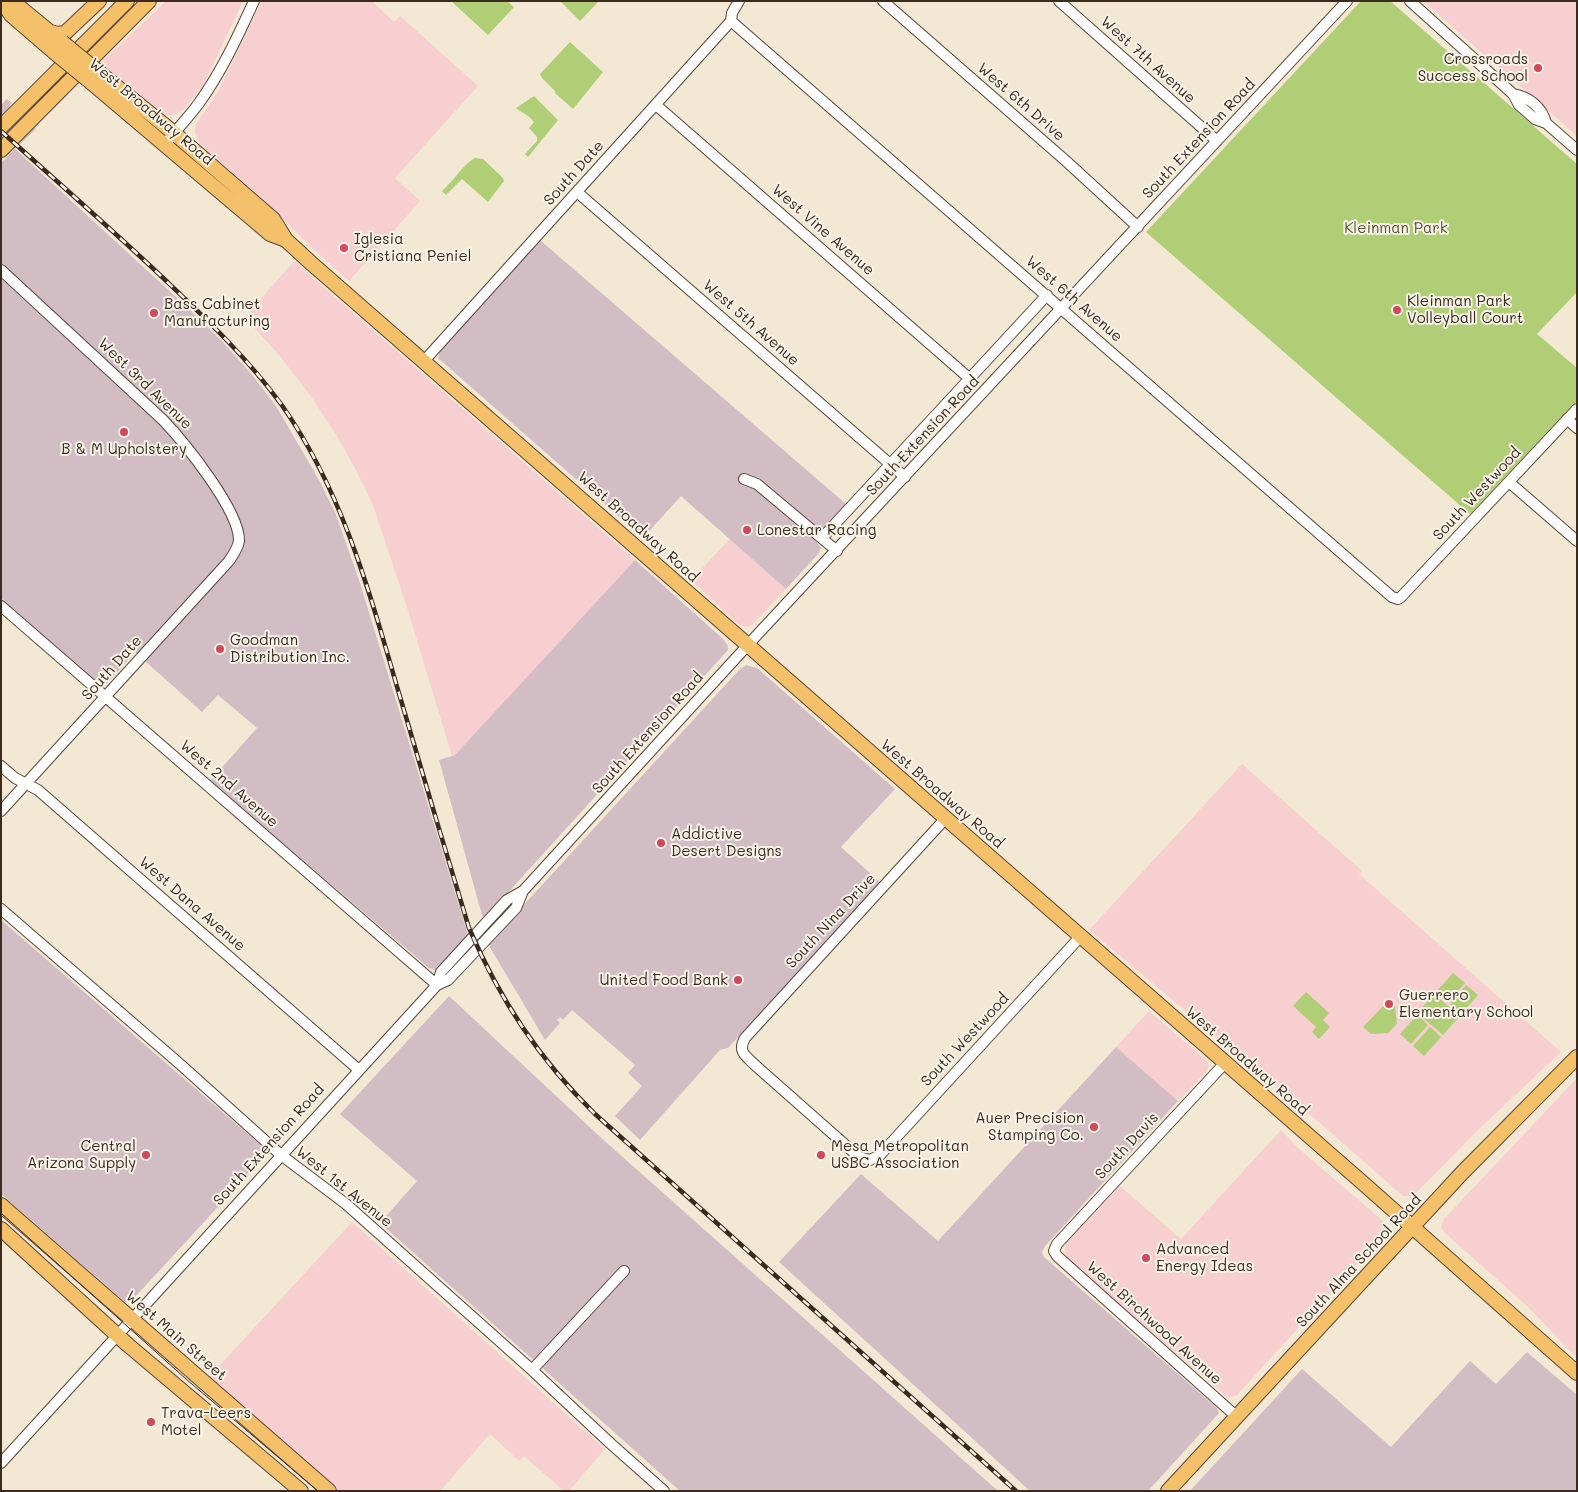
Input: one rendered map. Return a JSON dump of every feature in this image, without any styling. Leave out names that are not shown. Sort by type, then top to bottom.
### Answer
[{"type":"main road","name":"West Broadway Road","points":[[2,1],[11,15],[58,47],[174,133],[273,219],[286,240],[747,646],[1413,1226],[1577,1373]]},
{"type":"main road","name":"West Broadway Road","points":[[7,1],[16,5],[47,30],[58,47],[76,53],[92,74],[165,144],[270,234],[286,240]]},
{"type":"main road","points":[[47,30],[57,34],[65,33],[99,1]]},
{"type":"main road","points":[[1,127],[127,1]]},
{"type":"main road","points":[[1,150],[149,1]]},
{"type":"main road","name":"South Alma School Road","points":[[1168,1491],[1477,1158],[1577,1057]]},
{"type":"main road","name":"West Main Street","points":[[1,1205],[124,1327],[210,1416],[301,1491]]},
{"type":"main road","name":"West Main Street","points":[[1,1229],[329,1491]]},
{"type":"street","points":[[165,144],[200,102],[223,65],[254,1]]},
{"type":"street","name":"South Date","points":[[424,361],[731,21],[732,13],[739,1]]},
{"type":"street","name":"West 6th Drive","points":[[883,1],[1066,160],[1138,227]]},
{"type":"street","name":"West 7th Avenue","points":[[1060,1],[1217,141]]},
{"type":"street","name":"South Extension Road","points":[[1,1463],[6,1450],[124,1327],[437,985],[448,980],[516,908],[523,891],[747,646],[1347,1]]},
{"type":"street","points":[[1410,1],[1513,94],[1519,105],[1535,119],[1546,123],[1577,150]]},
{"type":"street","name":"West 6th Avenue","points":[[731,21],[1392,597],[1398,599]]},
{"type":"street","name":"West Vine Avenue","points":[[656,105],[969,378]]},
{"type":"street","name":"West 5th Avenue","points":[[577,192],[905,477]]},
{"type":"street","name":"West 3rd Avenue","points":[[1,270],[180,438],[205,472],[226,506],[235,524],[239,541]]},
{"type":"street","name":"South Extension Road","points":[[822,538],[1047,295]]},
{"type":"street","name":"South Westwood","points":[[1398,599],[1577,409]]},
{"type":"street","points":[[1567,419],[1577,428]]},
{"type":"street","points":[[744,479],[757,484],[837,551]]},
{"type":"street","points":[[1509,482],[1577,541]]},
{"type":"street","name":"South Date","points":[[1,811],[229,561],[236,551],[239,541]]},
{"type":"street","name":"West 2nd Avenue","points":[[1,606],[437,985]]},
{"type":"street","name":"West Dana Avenue","points":[[1,766],[15,778],[38,790],[359,1070]]},
{"type":"street","name":"South Nina Drive","points":[[870,1160],[859,1157],[794,1100],[742,1052],[741,1045],[745,1038],[945,819]]},
{"type":"street","name":"West 1st Avenue","points":[[1,909],[182,1065],[281,1155],[346,1204],[664,1491]]},
{"type":"street","name":"South Westwood","points":[[870,1160],[880,1155],[1080,937]]},
{"type":"street","name":"South Davis","points":[[1054,1251],[1057,1244],[1225,1063]]},
{"type":"street","name":"West Birchwood Avenue","points":[[1054,1251],[1057,1256],[1237,1417]]},
{"type":"street","points":[[532,1370],[624,1271]]},
{"type":"shaded area","points":[[166,1],[243,1],[204,84],[183,110],[171,116],[159,114],[99,65]]},
{"type":"shaded area","points":[[262,1],[372,1],[394,22],[400,16],[478,86],[395,178],[420,201],[349,281],[310,246],[265,201],[201,145],[195,132],[196,124],[219,90]]},
{"type":"shaded area","name":"Crossroads Success School","points":[[1423,1],[1577,1],[1577,136]]},
{"type":"shaded area","points":[[7,99],[12,103],[10,105],[36,129],[15,149],[189,309],[222,341],[253,376],[276,406],[319,480],[335,512],[360,583],[468,935],[436,970],[429,968],[210,781],[257,728],[218,695],[202,712],[135,652],[106,685],[99,684],[1,598],[1,163],[15,148],[1,136],[1,105]]},
{"type":"shaded area","points":[[540,240],[846,504],[814,539],[821,548],[818,554],[786,589],[681,496],[643,538],[438,358],[440,351]]},
{"type":"shaded area","points":[[294,261],[635,560],[455,756],[452,756],[406,604],[373,505],[337,436],[310,395],[279,355],[245,317]]},
{"type":"shaded area","points":[[730,539],[786,589],[752,625],[746,627],[738,624],[691,580]]},
{"type":"shaded area","points":[[635,560],[723,639],[728,646],[728,650],[485,918],[482,915],[439,760],[455,755]]},
{"type":"shaded area","points":[[746,665],[757,668],[895,789],[841,847],[880,882],[728,1048],[720,1050],[640,1140],[615,1116],[642,1086],[628,1073],[635,1065],[572,1010],[563,1020],[560,1017],[557,1020],[560,1023],[545,1040],[488,944],[739,670]]},
{"type":"shaded area","points":[[1242,764],[1362,871],[1359,874],[1561,1052],[1478,1130],[1413,1196],[1403,1196],[1321,1124],[1089,930]]},
{"type":"shaded area","points":[[1,920],[264,1148],[265,1154],[263,1158],[135,1297],[128,1302],[125,1302],[1,1194]]},
{"type":"shaded area","points":[[449,996],[598,1135],[998,1491],[680,1491],[380,1223],[417,1181],[340,1114]]},
{"type":"shaded area","points":[[1149,1011],[1207,1061],[1209,1065],[1207,1071],[1178,1101],[1116,1047]]},
{"type":"shaded area","points":[[1116,1047],[1178,1101],[1045,1246],[1042,1252],[1044,1257],[1217,1408],[1219,1413],[1148,1491],[1030,1491],[779,1262],[861,1174],[938,1241]]},
{"type":"shaded area","points":[[1577,1078],[1577,1358],[1528,1307],[1444,1232],[1441,1227],[1444,1219]]},
{"type":"shaded area","points":[[1281,1130],[1299,1149],[1382,1220],[1385,1230],[1384,1234],[1237,1395],[1230,1398],[1069,1261],[1066,1256],[1065,1247],[1067,1242],[1120,1186],[1181,1239]]},
{"type":"shaded area","points":[[352,1222],[605,1449],[569,1491],[564,1491],[524,1456],[519,1461],[490,1434],[440,1491],[338,1491],[208,1378]]},
{"type":"shaded area","points":[[1527,1352],[1577,1395],[1577,1491],[1190,1491],[1302,1369],[1391,1447],[1470,1361],[1496,1384]]},
{"type":"green space","points":[[451,1],[507,1],[514,7],[488,35]]},
{"type":"green space","points":[[560,1],[599,1],[580,21]]},
{"type":"green space","name":"Kleinman Park","points":[[1361,1],[1390,1],[1577,164],[1577,292],[1537,334],[1577,368],[1577,401],[1470,514],[1146,232]]},
{"type":"green space","points":[[570,42],[603,72],[573,109],[555,93],[540,74]]},
{"type":"green space","points":[[534,96],[558,120],[528,157],[525,154],[537,141],[537,137],[529,128],[534,122],[516,108]]},
{"type":"green space","points":[[475,158],[483,159],[504,181],[488,202],[462,179],[446,195],[442,191]]},
{"type":"green space","points":[[1453,973],[1465,983],[1448,1002],[1436,992]]},
{"type":"green space","points":[[1466,985],[1478,995],[1461,1014],[1450,1004]]},
{"type":"green space","points":[[1306,992],[1329,1013],[1323,1020],[1330,1027],[1319,1039],[1312,1032],[1316,1027],[1293,1006]]},
{"type":"green space","points":[[1434,994],[1460,1016],[1443,1035],[1417,1013]]},
{"type":"green space","points":[[1387,1002],[1389,1004],[1391,1002],[1395,1006],[1397,1024],[1388,1033],[1371,1034],[1363,1027]]},
{"type":"green space","points":[[1417,1015],[1428,1025],[1411,1044],[1400,1034]]},
{"type":"green space","points":[[1430,1027],[1441,1037],[1424,1056],[1413,1046]]},
{"type":"tram line","points":[[1,1213],[186,1379],[318,1491]]},
{"type":"railway","points":[[1,131],[140,257],[224,337],[268,386],[302,437],[321,471],[352,542],[376,615],[469,928],[494,980],[539,1050],[556,1072],[595,1114],[1016,1491]]},
{"type":"place","name":"Crossroads Success School","points":[[1538,68]]},
{"type":"place","name":"Iglesia Cristiana Peniel","points":[[344,248]]},
{"type":"place","name":"Kleinman Park Volleyball Court","points":[[1397,310]]},
{"type":"place","name":"Bass Cabinet Manufacturing","points":[[154,313]]},
{"type":"place","name":"B & M Upholstery","points":[[124,432]]},
{"type":"place","name":"Lonestar Racing","points":[[747,530]]},
{"type":"place","name":"Goodman Distribution Inc.","points":[[220,649]]},
{"type":"place","name":"Addictive Desert Designs","points":[[661,843]]},
{"type":"place","name":"United Food Bank","points":[[738,980]]},
{"type":"place","name":"Guerrero Elementary School","points":[[1389,1004]]},
{"type":"place","name":"Auer Precision Stamping Co.","points":[[1094,1127]]},
{"type":"place","name":"Central Arizona Supply","points":[[146,1155]]},
{"type":"place","name":"Mesa Metropolitan USBC Association","points":[[821,1155]]},
{"type":"place","name":"Advanced Energy Ideas","points":[[1146,1258]]},
{"type":"place","name":"Trava-Leers Motel","points":[[151,1422]]}]
